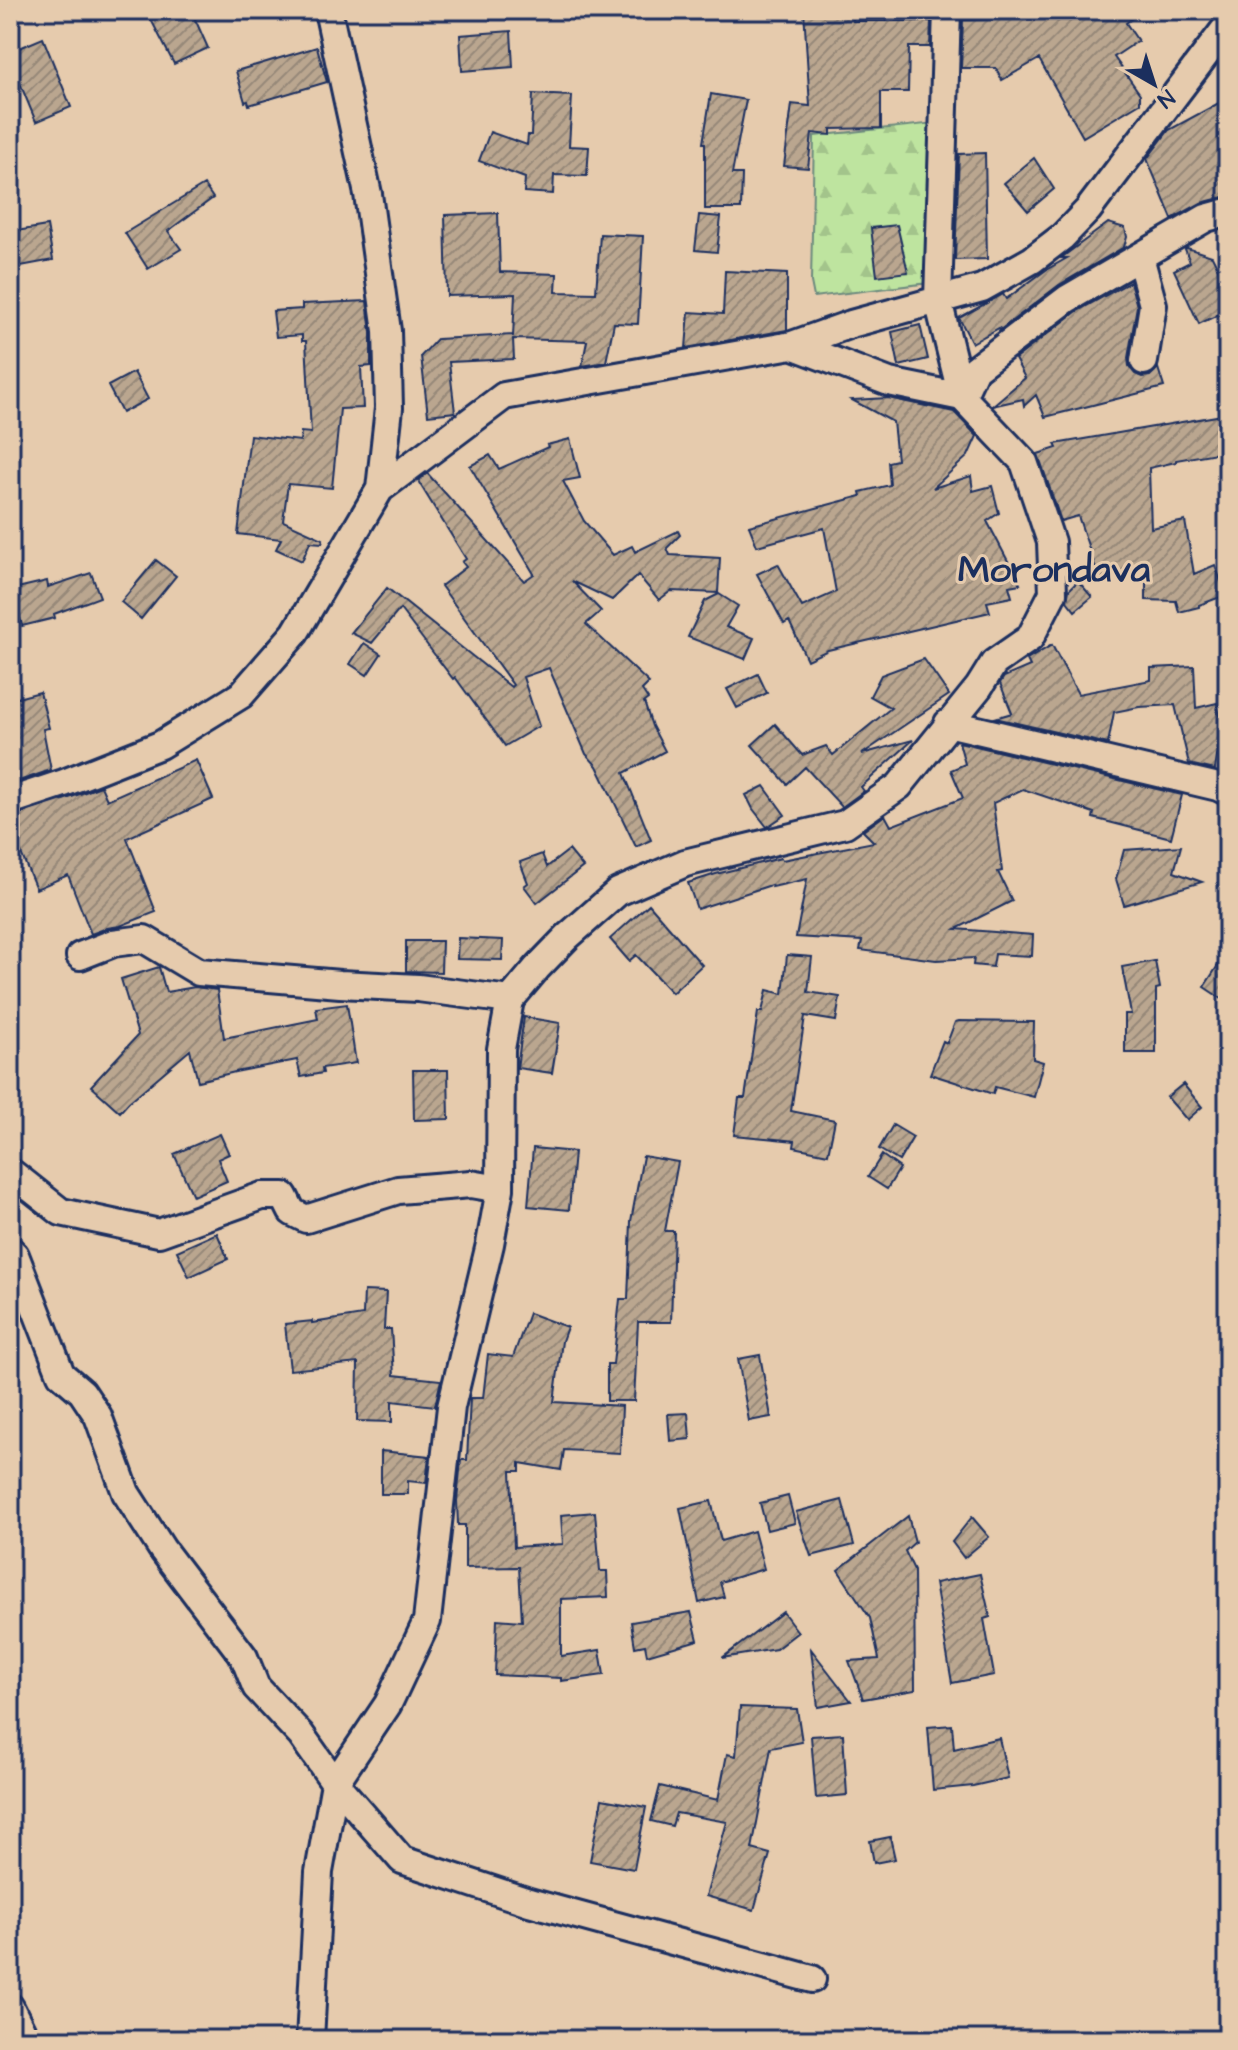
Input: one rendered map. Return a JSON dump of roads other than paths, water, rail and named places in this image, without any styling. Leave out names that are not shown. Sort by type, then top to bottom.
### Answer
[{"type":"street","points":[[328,10],[368,194],[387,331],[389,408],[380,489]]},
{"type":"street","points":[[310,2040],[319,1872],[335,1783],[388,1704],[427,1621],[451,1407],[500,1189],[501,1049],[510,1000],[567,937],[618,892],[685,863],[845,824],[899,786],[979,687],[994,663],[1030,638],[1053,593],[1051,542],[1024,462],[962,397],[938,300],[947,10]]},
{"type":"street","points":[[10,801],[160,745],[241,695],[295,633],[380,489],[504,396],[792,345],[851,324],[982,288],[1032,260],[1062,237],[1088,210],[1228,25]]},
{"type":"street","points":[[962,397],[975,369],[1067,299],[1206,218],[1228,212]]},
{"type":"street","points":[[1140,257],[1153,305],[1144,361]]},
{"type":"street","points":[[792,345],[889,382],[962,397]]},
{"type":"street","points":[[948,723],[1218,787],[1228,792]]},
{"type":"street","points":[[80,956],[113,943],[144,939],[199,972],[418,988],[510,1000]]},
{"type":"street","points":[[10,1177],[13,1174],[61,1212],[159,1233],[262,1196],[284,1196],[292,1212],[306,1219],[398,1190],[471,1184],[500,1189]]},
{"type":"street","points":[[10,1250],[15,1255],[61,1374],[82,1392],[98,1416],[126,1493],[162,1549],[244,1657],[256,1687],[301,1735],[335,1783],[402,1860],[529,1902],[812,1979]]},
{"type":"street","points":[[10,2007],[26,2040]]},
{"type":"district","name":"Morondava","points":[[1054,571]]}]
